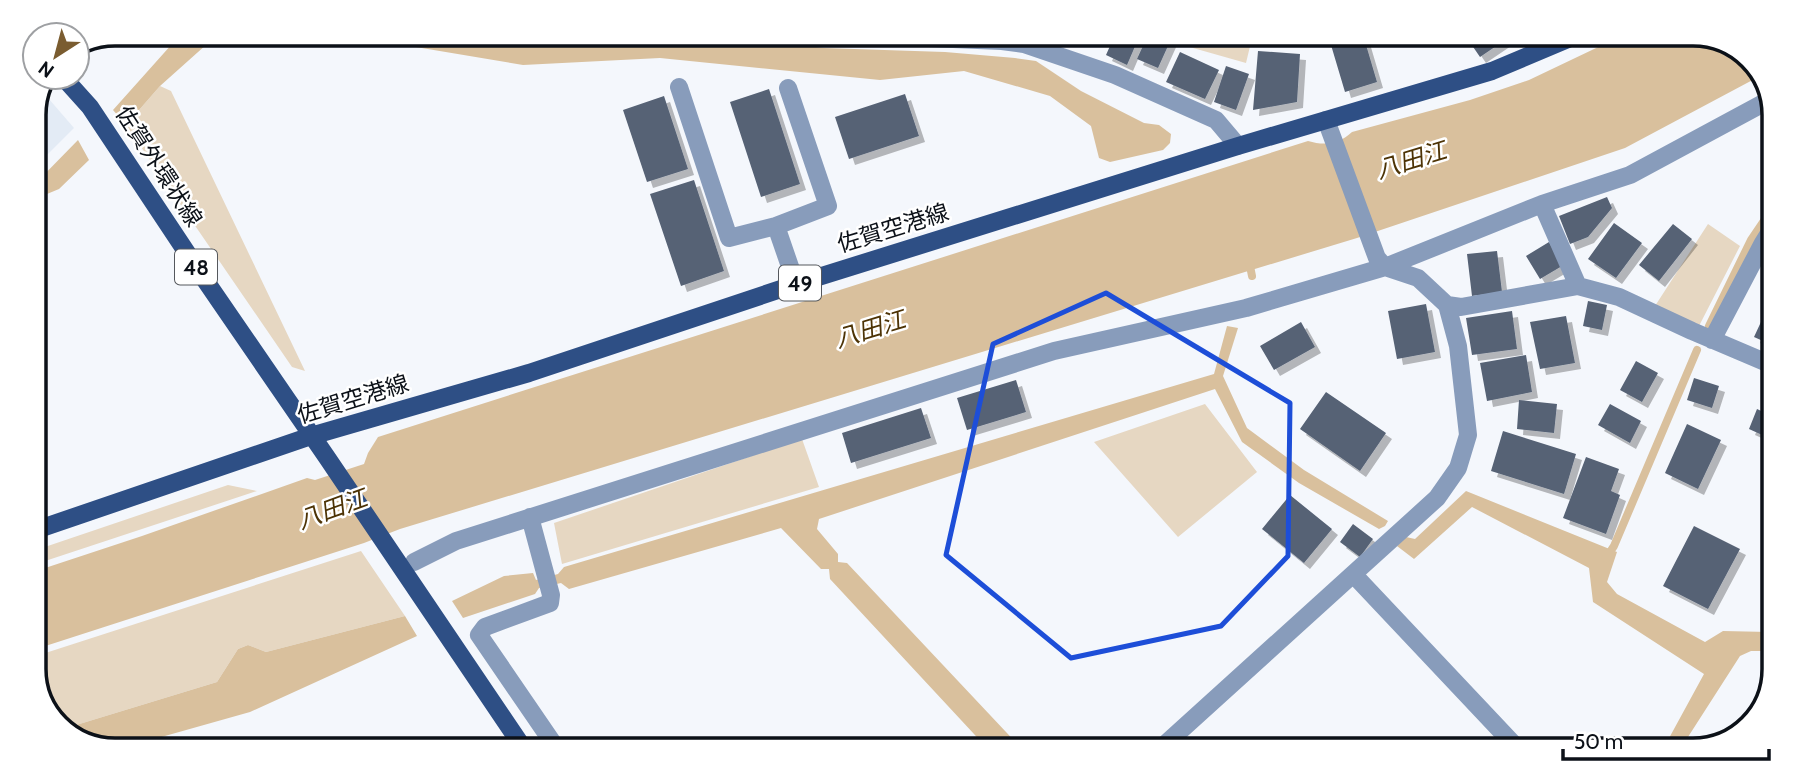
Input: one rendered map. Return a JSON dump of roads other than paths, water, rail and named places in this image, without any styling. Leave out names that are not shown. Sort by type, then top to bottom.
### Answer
[{"type":"main road","name":"佐賀空港線","points":[[46,527],[311,436],[528,373],[796,284],[1238,146],[1327,124],[1492,71],[1553,45]]},
{"type":"main road","name":"佐賀外環状線","points":[[76,91],[90,107],[517,738]]},
{"type":"street","points":[[1027,45],[1115,75],[1216,120],[1238,146]]},
{"type":"street","points":[[679,87],[729,238],[776,226],[828,206],[788,88]]},
{"type":"street","points":[[414,562],[456,541],[1054,351],[1246,308],[1381,263],[1630,175],[1761,104]]},
{"type":"street","points":[[1172,738],[1437,498],[1458,468],[1468,435],[1458,346],[1447,305],[1418,278],[1381,263],[1327,124]]},
{"type":"street","points":[[1542,204],[1578,286]]},
{"type":"street","points":[[776,226],[796,284]]},
{"type":"street","points":[[1712,340],[1762,245]]},
{"type":"street","points":[[1447,305],[1461,307],[1578,286],[1619,297],[1762,361]]},
{"type":"street","points":[[530,517],[551,595],[550,604],[485,627],[479,635],[550,738]]},
{"type":"street","points":[[1354,575],[1508,738]]},
{"type":"water","points":[[171,45],[206,45],[160,86],[126,125],[113,110]]},
{"type":"water","points":[[404,45],[800,45],[1015,58],[1036,61],[1081,91],[1144,123],[1159,125],[1171,134],[1170,143],[1163,150],[1110,162],[1099,158],[1091,126],[1050,96],[964,71],[880,80],[660,58],[523,65]]},
{"type":"water","name":"八田江","points":[[1602,45],[1693,45],[1728,55],[1742,66],[1752,80],[1625,148],[1357,238],[400,529],[46,646],[46,568],[307,478],[315,480],[364,464],[378,437],[1308,141],[1332,143],[1352,132],[1470,100],[1529,80]]},
{"type":"water","points":[[78,140],[89,160],[59,189],[46,195],[46,173]]},
{"type":"water","points":[[1227,326],[1238,328],[1223,376],[1247,428],[1304,470],[1388,521],[1385,526],[1379,529],[1299,483],[1242,442],[1215,389],[819,519],[817,529],[838,554],[838,562],[847,563],[1012,738],[978,738],[830,579],[829,569],[821,569],[781,528],[569,589],[561,583],[539,588],[535,594],[463,618],[452,601],[504,576],[533,573],[536,580],[558,574],[564,567],[1214,374]]},
{"type":"water","points":[[1466,491],[1617,552],[1607,582],[1617,594],[1705,642],[1723,631],[1762,632],[1762,651],[1751,651],[1740,656],[1687,738],[1669,738],[1704,674],[1593,602],[1589,568],[1472,507],[1414,559],[1397,546],[1406,537],[1415,539]]},
{"type":"water","points":[[405,616],[417,636],[250,712],[158,738],[101,737],[75,725],[217,682],[238,649],[248,645],[266,652]]},
{"type":"waterway","points":[[1709,326],[1751,240],[1762,224]]},
{"type":"waterway","points":[[1249,261],[1252,276]]},
{"type":"waterway","points":[[1606,558],[1614,546],[1697,350]]}]
